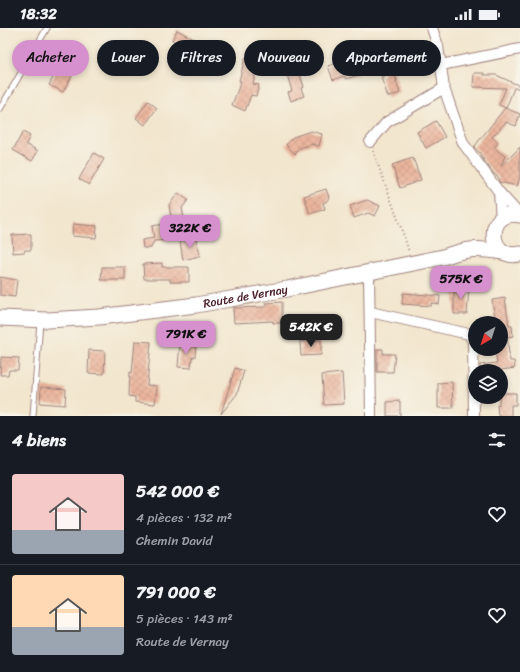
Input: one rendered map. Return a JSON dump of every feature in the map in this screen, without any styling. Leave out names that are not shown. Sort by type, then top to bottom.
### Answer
[{"type":"street","points":[[432,28],[436,40]]},
{"type":"street","points":[[519,214],[499,192],[463,143],[444,88],[441,65],[520,49]]},
{"type":"street","points":[[370,142],[387,122],[444,88]]},
{"type":"street","points":[[499,192],[499,221]]},
{"type":"street","points":[[503,252],[498,247],[494,235],[494,229],[499,221],[510,214],[519,214]]},
{"type":"street","name":"Route de Vernay","points":[[0,318],[40,320],[99,317],[196,305],[287,289],[443,257],[463,250],[484,236],[499,221]]},
{"type":"street","name":"Route de Vernay","points":[[463,250],[480,249],[520,255]]},
{"type":"street","points":[[369,272],[371,416]]},
{"type":"street","points":[[370,312],[469,334],[473,341],[474,416]]},
{"type":"lane","points":[[0,109],[47,28]]},
{"type":"lane","points":[[33,416],[40,320]]},
{"type":"path","points":[[370,142],[404,236],[412,263]]},
{"type":"building","points":[[177,30],[196,40],[172,40]]},
{"type":"building","points":[[244,62],[244,76],[255,76],[253,84],[259,85],[256,96],[251,95],[245,111],[232,105],[241,81],[239,81]]},
{"type":"building","points":[[332,65],[332,76],[344,76],[333,80],[328,66]]},
{"type":"building","points":[[474,73],[496,75],[520,86],[520,88],[514,88],[506,108],[499,105],[506,88],[473,87]]},
{"type":"building","points":[[54,76],[72,76],[63,92],[49,85]]},
{"type":"building","points":[[287,76],[300,76],[304,87],[301,88],[304,96],[291,101],[288,92],[292,91]]},
{"type":"building","points":[[344,76],[355,76],[346,79]]},
{"type":"building","points":[[395,76],[400,93],[388,97],[381,77]]},
{"type":"building","points":[[148,101],[157,108],[145,125],[136,118]]},
{"type":"building","points":[[505,108],[520,114],[516,126],[506,122],[492,137],[498,143],[494,148],[505,156],[501,166],[520,147],[520,176],[517,186],[499,182],[499,178],[494,174],[480,153],[474,147]]},
{"type":"building","points":[[436,121],[445,137],[426,148],[417,132]]},
{"type":"building","points":[[311,131],[322,134],[319,146],[312,144],[300,148],[295,154],[286,145],[293,137]]},
{"type":"building","points":[[23,132],[30,136],[26,144],[38,151],[32,161],[13,150]]},
{"type":"building","points":[[94,153],[104,159],[89,185],[79,179]]},
{"type":"building","points":[[413,158],[421,180],[400,188],[392,165]]},
{"type":"building","points":[[326,189],[329,197],[327,201],[323,203],[325,209],[310,214],[304,196]]},
{"type":"building","points":[[178,193],[188,200],[182,208],[185,224],[179,225],[180,239],[154,241],[151,248],[143,248],[142,240],[154,238],[152,226],[172,223],[169,205]]},
{"type":"building","points":[[367,200],[380,206],[375,216],[368,213],[354,218],[350,206]]},
{"type":"building","points":[[73,224],[97,226],[96,238],[72,236]]},
{"type":"building","points":[[31,234],[31,250],[13,253],[12,235]]},
{"type":"building","points":[[196,238],[200,256],[183,260],[180,241]]},
{"type":"building","points":[[162,263],[162,267],[189,267],[189,282],[170,282],[170,279],[144,279],[143,264]]},
{"type":"building","points":[[102,267],[125,267],[125,280],[101,280]]},
{"type":"building","points":[[0,277],[17,280],[15,297],[0,295]]},
{"type":"building","points":[[454,287],[469,288],[467,314],[454,314]]},
{"type":"building","points":[[403,293],[440,296],[439,304],[431,303],[431,306],[402,304]]},
{"type":"building","points":[[505,298],[508,316],[495,316],[492,300]]},
{"type":"building","points":[[282,302],[282,317],[280,323],[273,323],[273,321],[234,323],[233,308],[266,307],[266,303]]},
{"type":"building","points":[[508,319],[509,326],[512,326],[513,336],[508,337]]},
{"type":"building","points":[[321,340],[321,355],[301,356],[300,341]]},
{"type":"building","points":[[135,341],[151,342],[147,385],[157,386],[155,404],[135,402],[135,397],[129,396],[130,372],[132,373]]},
{"type":"building","points":[[180,342],[196,344],[195,357],[192,357],[191,368],[178,367]]},
{"type":"building","points":[[508,345],[510,361],[514,361],[515,368],[508,369],[508,364],[488,364],[497,363],[496,356],[508,356]]},
{"type":"building","points":[[377,349],[383,349],[383,354],[395,354],[393,372],[377,372]]},
{"type":"building","points":[[89,350],[105,351],[104,374],[88,373]]},
{"type":"building","points":[[1,357],[19,358],[18,370],[9,370],[8,375],[0,375]]},
{"type":"building","points":[[235,368],[244,371],[237,394],[221,414]]},
{"type":"building","points":[[342,373],[344,404],[324,405],[322,375]]},
{"type":"building","points":[[452,382],[453,408],[438,408],[438,383]]},
{"type":"building","points":[[41,387],[66,389],[65,405],[40,403]]},
{"type":"building","points":[[508,393],[516,393],[516,405],[511,405],[511,416],[498,416],[497,405],[508,404]]},
{"type":"building","points":[[400,401],[400,416],[387,416],[387,402]]}]
